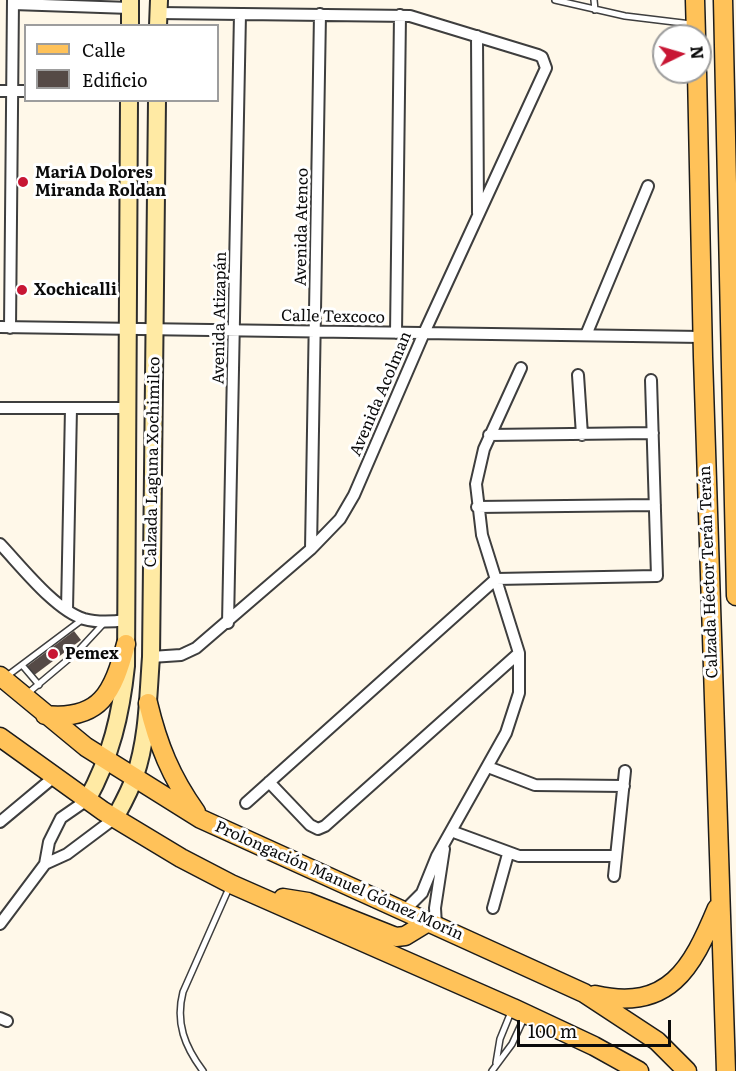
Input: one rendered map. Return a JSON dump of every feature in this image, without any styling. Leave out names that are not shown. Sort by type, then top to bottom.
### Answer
[{"type":"main road","points":[[695,0],[696,24]]},
{"type":"main road","name":"Calzada Héctor Terán Terán","points":[[723,0],[731,155],[731,380],[736,596]]},
{"type":"main road","points":[[130,4],[130,24]]},
{"type":"main road","name":"Calzada Héctor Terán Terán","points":[[697,84],[702,338],[726,1071]]},
{"type":"main road","name":"Calzada Laguna Xochimilco","points":[[87,800],[106,761],[123,692],[126,644],[129,102]]},
{"type":"main road","name":"Calzada Laguna Xochimilco","points":[[115,818],[135,778],[148,703],[151,657],[157,102]]},
{"type":"main road","points":[[701,265],[713,268],[718,274],[720,342],[731,380]]},
{"type":"main road","points":[[707,471],[719,525],[722,595],[736,606]]},
{"type":"main road","points":[[45,715],[76,716],[99,703],[115,681],[126,644]]},
{"type":"main road","name":"Prolongación Manuel Gómez Morín","points":[[1,678],[106,761],[201,819],[584,993],[657,1041],[687,1071]]},
{"type":"main road","points":[[148,703],[165,762],[176,783],[201,819]]},
{"type":"main road","points":[[0,736],[54,777],[115,818],[231,884],[519,1011],[594,1046],[639,1071]]},
{"type":"main road","points":[[254,893],[308,902],[396,937],[405,936],[432,923]]},
{"type":"main road","points":[[584,993],[633,999],[664,990],[680,977],[694,959],[720,901]]},
{"type":"street","points":[[5,328],[13,91],[13,2],[130,4]]},
{"type":"street","points":[[155,13],[400,15],[477,36],[478,217]]},
{"type":"street","name":"Avenida Atizapán","points":[[228,623],[240,14]]},
{"type":"street","name":"Avenida Atenco","points":[[311,549],[320,14]]},
{"type":"street","points":[[396,333],[400,15]]},
{"type":"street","name":"Avenida Acolman","points":[[151,657],[189,652],[228,623],[311,549],[340,519],[354,495],[423,333],[545,74],[544,62],[537,55],[477,36]]},
{"type":"street","points":[[0,91],[24,91]]},
{"type":"street","points":[[586,335],[648,186]]},
{"type":"street","name":"Calle Texcoco","points":[[5,328],[702,338]]},
{"type":"street","points":[[404,911],[422,893],[444,846],[488,767],[514,712],[519,693],[519,653],[477,507],[478,467],[489,435],[521,368]]},
{"type":"street","points":[[578,375],[582,435]]},
{"type":"street","points":[[246,802],[496,579],[657,576],[651,380]]},
{"type":"street","points":[[0,408],[126,408]]},
{"type":"street","points":[[67,610],[71,408]]},
{"type":"street","points":[[489,435],[653,433]]},
{"type":"street","points":[[477,507],[655,505]]},
{"type":"street","points":[[0,544],[67,610],[83,619],[105,622],[126,620]]},
{"type":"street","points":[[269,782],[310,825],[318,829],[324,826],[519,653]]},
{"type":"street","points":[[488,767],[535,785],[624,786]]},
{"type":"street","points":[[614,876],[625,771]]},
{"type":"street","points":[[0,822],[54,777]]},
{"type":"street","points":[[0,924],[45,864],[49,842],[61,818],[87,800]]},
{"type":"street","points":[[45,864],[67,854],[92,832],[115,818]]},
{"type":"street","points":[[452,831],[508,854],[616,856]]},
{"type":"street","points":[[432,923],[444,846]]},
{"type":"street","points":[[493,908],[508,854]]},
{"type":"lane","points":[[555,0],[665,24]]},
{"type":"lane","points":[[594,0],[594,10]]},
{"type":"lane","points":[[1,678],[83,619]]},
{"type":"lane","points":[[24,697],[78,651],[105,622]]},
{"type":"lane","points":[[21,665],[39,685]]},
{"type":"lane","points":[[203,1071],[183,1038],[180,1006],[183,992],[231,884]]},
{"type":"lane","points":[[496,1065],[500,1039],[519,1011]]},
{"type":"lane","points":[[492,1071],[512,1044],[519,1011]]},
{"type":"building","name":"Pemex","points":[[74,631],[81,640],[33,676],[26,667]]},
{"type":"place","name":"MariA Dolores Miranda Roldan","points":[[23,182]]},
{"type":"place","name":"Xochicalli","points":[[22,290]]},
{"type":"place","name":"Pemex","points":[[53,654]]}]
